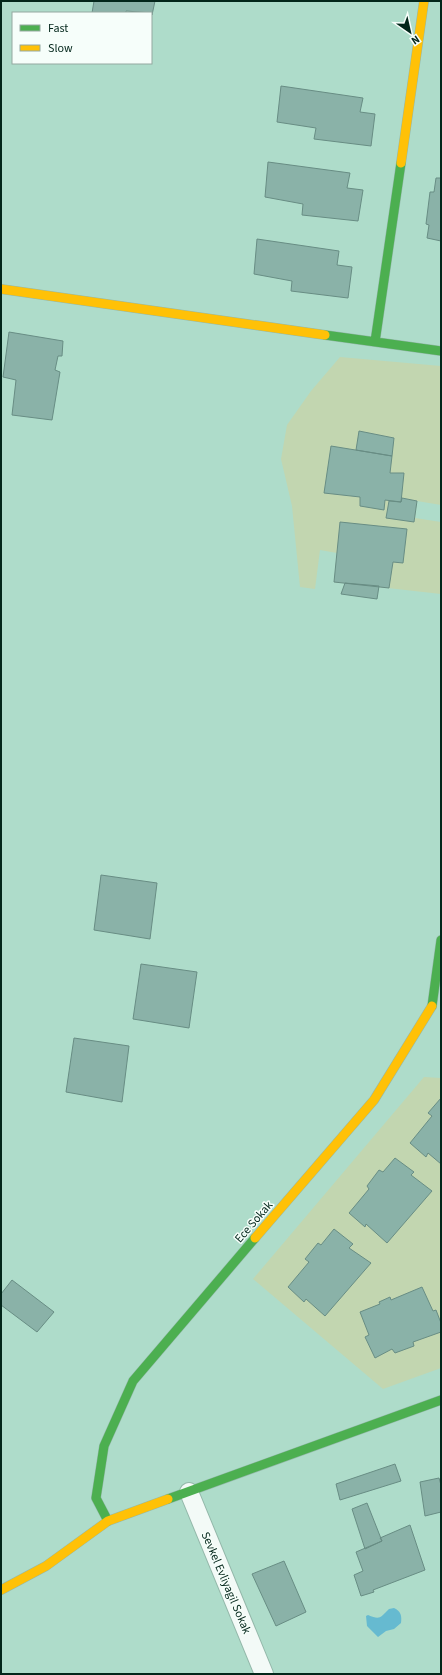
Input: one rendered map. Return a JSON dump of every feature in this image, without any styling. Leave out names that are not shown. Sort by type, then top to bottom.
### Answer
[{"type":"street","points":[[375,342],[424,1]]},
{"type":"street","points":[[1,289],[441,350]]},
{"type":"street","name":"Ece Sokak","points":[[108,1521],[96,1498],[104,1446],[133,1381],[374,1100],[432,1010],[441,940]]},
{"type":"street","points":[[1,1590],[46,1566],[108,1521],[441,1400]]},
{"type":"street","name":"Sevkel Evliyagil Sokak","points":[[188,1492],[264,1674]]},
{"type":"green space","points":[[340,357],[441,366],[441,505],[417,501],[415,518],[441,522],[441,594],[334,582],[337,553],[320,550],[315,589],[300,587],[292,506],[281,459],[287,425],[311,391]]},
{"type":"green space","points":[[424,1077],[441,1078],[441,1368],[383,1389],[253,1279]]},
{"type":"water","points":[[394,1608],[400,1614],[401,1623],[394,1629],[386,1631],[378,1637],[367,1626],[366,1616],[368,1615],[378,1618],[389,1609]]},
{"type":"building","points":[[94,1],[155,1],[152,15],[152,12],[92,12]]},
{"type":"building","points":[[281,86],[363,98],[360,112],[375,114],[371,146],[314,139],[316,128],[277,122]]},
{"type":"building","points":[[268,162],[350,173],[347,188],[363,190],[358,221],[302,215],[303,204],[265,197]]},
{"type":"building","points":[[436,178],[441,178],[441,241],[427,238],[429,225],[426,224],[430,192],[434,192]]},
{"type":"building","points":[[257,239],[339,251],[337,265],[352,267],[348,298],[291,291],[292,281],[254,274]]},
{"type":"building","points":[[9,332],[63,341],[62,356],[58,356],[55,370],[60,372],[52,420],[12,415],[16,380],[3,377]]},
{"type":"building","points":[[359,431],[394,438],[392,456],[356,450]]},
{"type":"building","points":[[331,446],[392,456],[390,473],[404,473],[401,502],[385,500],[384,510],[360,506],[360,497],[324,493]]},
{"type":"building","points":[[402,498],[417,501],[414,522],[386,518],[389,501],[401,502]]},
{"type":"building","points":[[340,522],[407,529],[403,563],[393,562],[389,588],[334,582]]},
{"type":"building","points":[[345,583],[379,586],[377,599],[341,594]]},
{"type":"building","points":[[101,875],[157,883],[150,939],[94,930]]},
{"type":"building","points":[[141,964],[197,972],[189,1028],[133,1019]]},
{"type":"building","points":[[74,1038],[129,1046],[122,1102],[66,1092]]},
{"type":"building","points":[[441,1098],[441,1164],[428,1153],[426,1157],[410,1143],[432,1116],[428,1113]]},
{"type":"building","points":[[395,1158],[414,1172],[411,1175],[432,1191],[387,1243],[366,1224],[365,1227],[349,1213],[369,1189],[367,1186],[379,1170],[383,1172]]},
{"type":"building","points":[[334,1229],[353,1244],[349,1248],[371,1263],[325,1316],[306,1299],[304,1302],[288,1287],[309,1262],[305,1259],[318,1243],[321,1245]]},
{"type":"building","points":[[12,1280],[54,1312],[37,1332],[1,1305],[1,1294]]},
{"type":"building","points":[[422,1287],[433,1311],[436,1310],[441,1323],[441,1332],[413,1342],[414,1346],[395,1353],[392,1349],[375,1358],[365,1337],[369,1335],[360,1312],[380,1304],[379,1302],[390,1297],[391,1300]]},
{"type":"building","points":[[395,1464],[401,1481],[340,1500],[336,1484]]},
{"type":"building","points":[[439,1478],[441,1485],[441,1512],[425,1516],[420,1482]]},
{"type":"building","points":[[367,1503],[382,1541],[365,1549],[352,1509]]},
{"type":"building","points":[[410,1525],[425,1570],[361,1596],[354,1575],[363,1571],[356,1552],[382,1541],[380,1538]]},
{"type":"building","points":[[284,1561],[306,1612],[276,1626],[252,1574]]},
{"type":"traffic: fast","points":[[375,342],[401,163]]},
{"type":"traffic: fast","points":[[325,335],[441,351]]},
{"type":"traffic: fast","points":[[432,1006],[441,940]]},
{"type":"traffic: fast","points":[[108,1521],[96,1498],[104,1446],[133,1381],[255,1238]]},
{"type":"traffic: fast","points":[[168,1499],[441,1400]]},
{"type":"traffic: slow","points":[[401,163],[424,1]]},
{"type":"traffic: slow","points":[[1,289],[325,335]]},
{"type":"traffic: slow","points":[[255,1238],[374,1100],[432,1006]]},
{"type":"traffic: slow","points":[[1,1590],[46,1566],[108,1521],[168,1499]]}]
